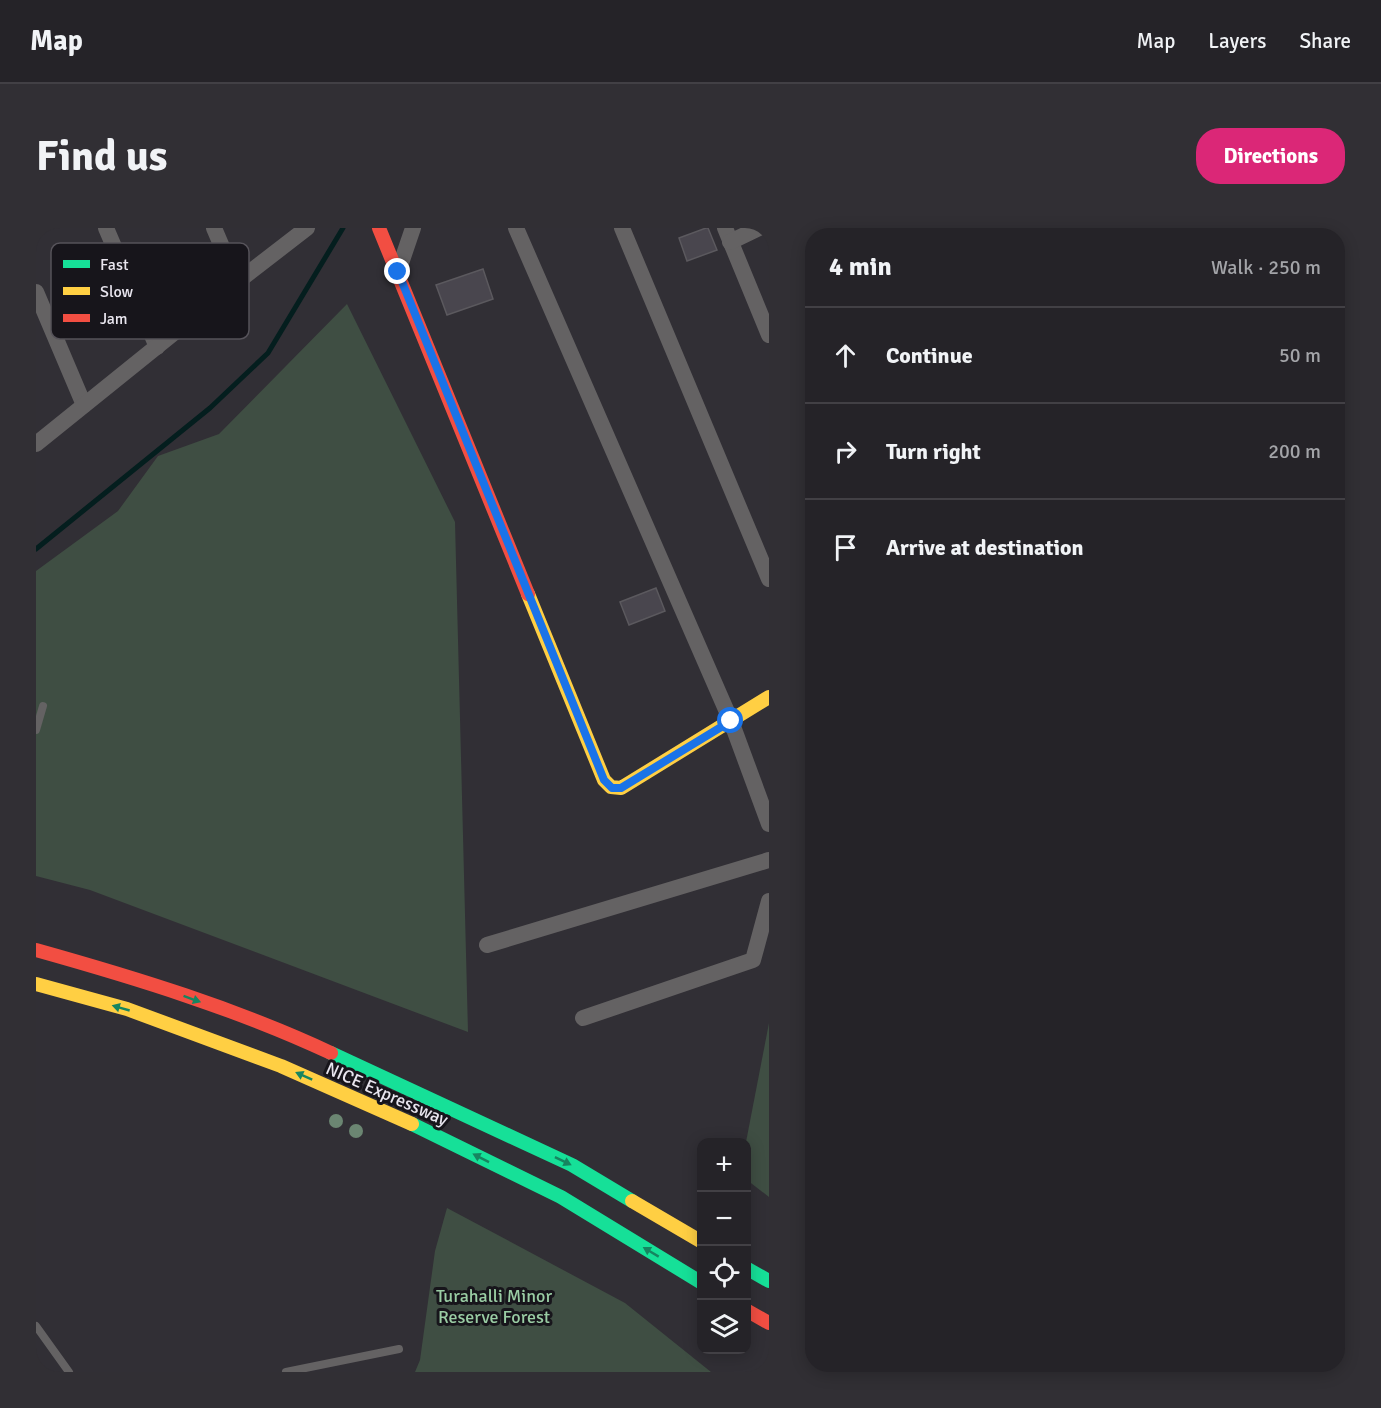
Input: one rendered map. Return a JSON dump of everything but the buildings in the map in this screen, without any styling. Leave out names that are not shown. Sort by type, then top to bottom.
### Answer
[{"type":"main road","points":[[379,228],[604,780],[612,788],[621,788],[769,697]]},
{"type":"main road","name":"NICE Expressway","points":[[36,950],[132,977],[297,1037],[572,1165],[697,1239]]},
{"type":"main road","name":"NICE Expressway","points":[[36,984],[127,1010],[281,1066],[429,1132],[561,1197],[697,1280]]},
{"type":"main road","points":[[751,1270],[769,1281]]},
{"type":"main road","points":[[751,1312],[769,1323]]},
{"type":"street","points":[[106,228],[112,243]]},
{"type":"street","points":[[214,228],[220,243]]},
{"type":"street","points":[[249,273],[307,228]]},
{"type":"street","points":[[398,272],[413,228]]},
{"type":"street","points":[[516,228],[731,721],[769,824]]},
{"type":"street","points":[[622,228],[769,579]]},
{"type":"street","points":[[759,228],[727,235],[769,335]]},
{"type":"street","points":[[36,292],[51,327]]},
{"type":"street","points":[[56,339],[84,405]]},
{"type":"street","points":[[154,339],[157,347]]},
{"type":"street","points":[[36,444],[167,339]]},
{"type":"street","points":[[487,945],[769,860]]},
{"type":"street","points":[[583,1018],[753,960],[769,901]]},
{"type":"lane","points":[[36,730],[43,706]]},
{"type":"lane","points":[[36,1326],[69,1372]]},
{"type":"lane","points":[[286,1372],[399,1349]]},
{"type":"green space","points":[[347,304],[455,522],[468,1032],[90,890],[36,876],[36,571],[118,511],[158,456],[219,434]]},
{"type":"green space","points":[[769,1023],[769,1197],[751,1183],[751,1138],[747,1138]]},
{"type":"green space","name":"Turahalli Minor Reserve Forest","points":[[447,1208],[625,1303],[711,1372],[415,1372],[420,1360],[435,1251]]},
{"type":"waterway","points":[[36,549],[210,408],[268,353],[343,228]]},
{"type":"traffic: fast","points":[[331,1053],[572,1165],[632,1201]]},
{"type":"traffic: fast","points":[[412,1124],[561,1197],[697,1280]]},
{"type":"traffic: fast","points":[[751,1271],[769,1281]]},
{"type":"traffic: slow","points":[[528,594],[604,780],[611,787],[621,788],[769,697]]},
{"type":"traffic: slow","points":[[36,984],[127,1009],[281,1066],[412,1124]]},
{"type":"traffic: slow","points":[[632,1201],[697,1239]]},
{"type":"traffic: jam","points":[[379,228],[528,594]]},
{"type":"traffic: jam","points":[[36,950],[223,1008],[331,1053]]},
{"type":"traffic: jam","points":[[751,1313],[769,1323]]},
{"type":"route","points":[[398,272],[604,780],[612,788],[621,788],[731,721]]}]
